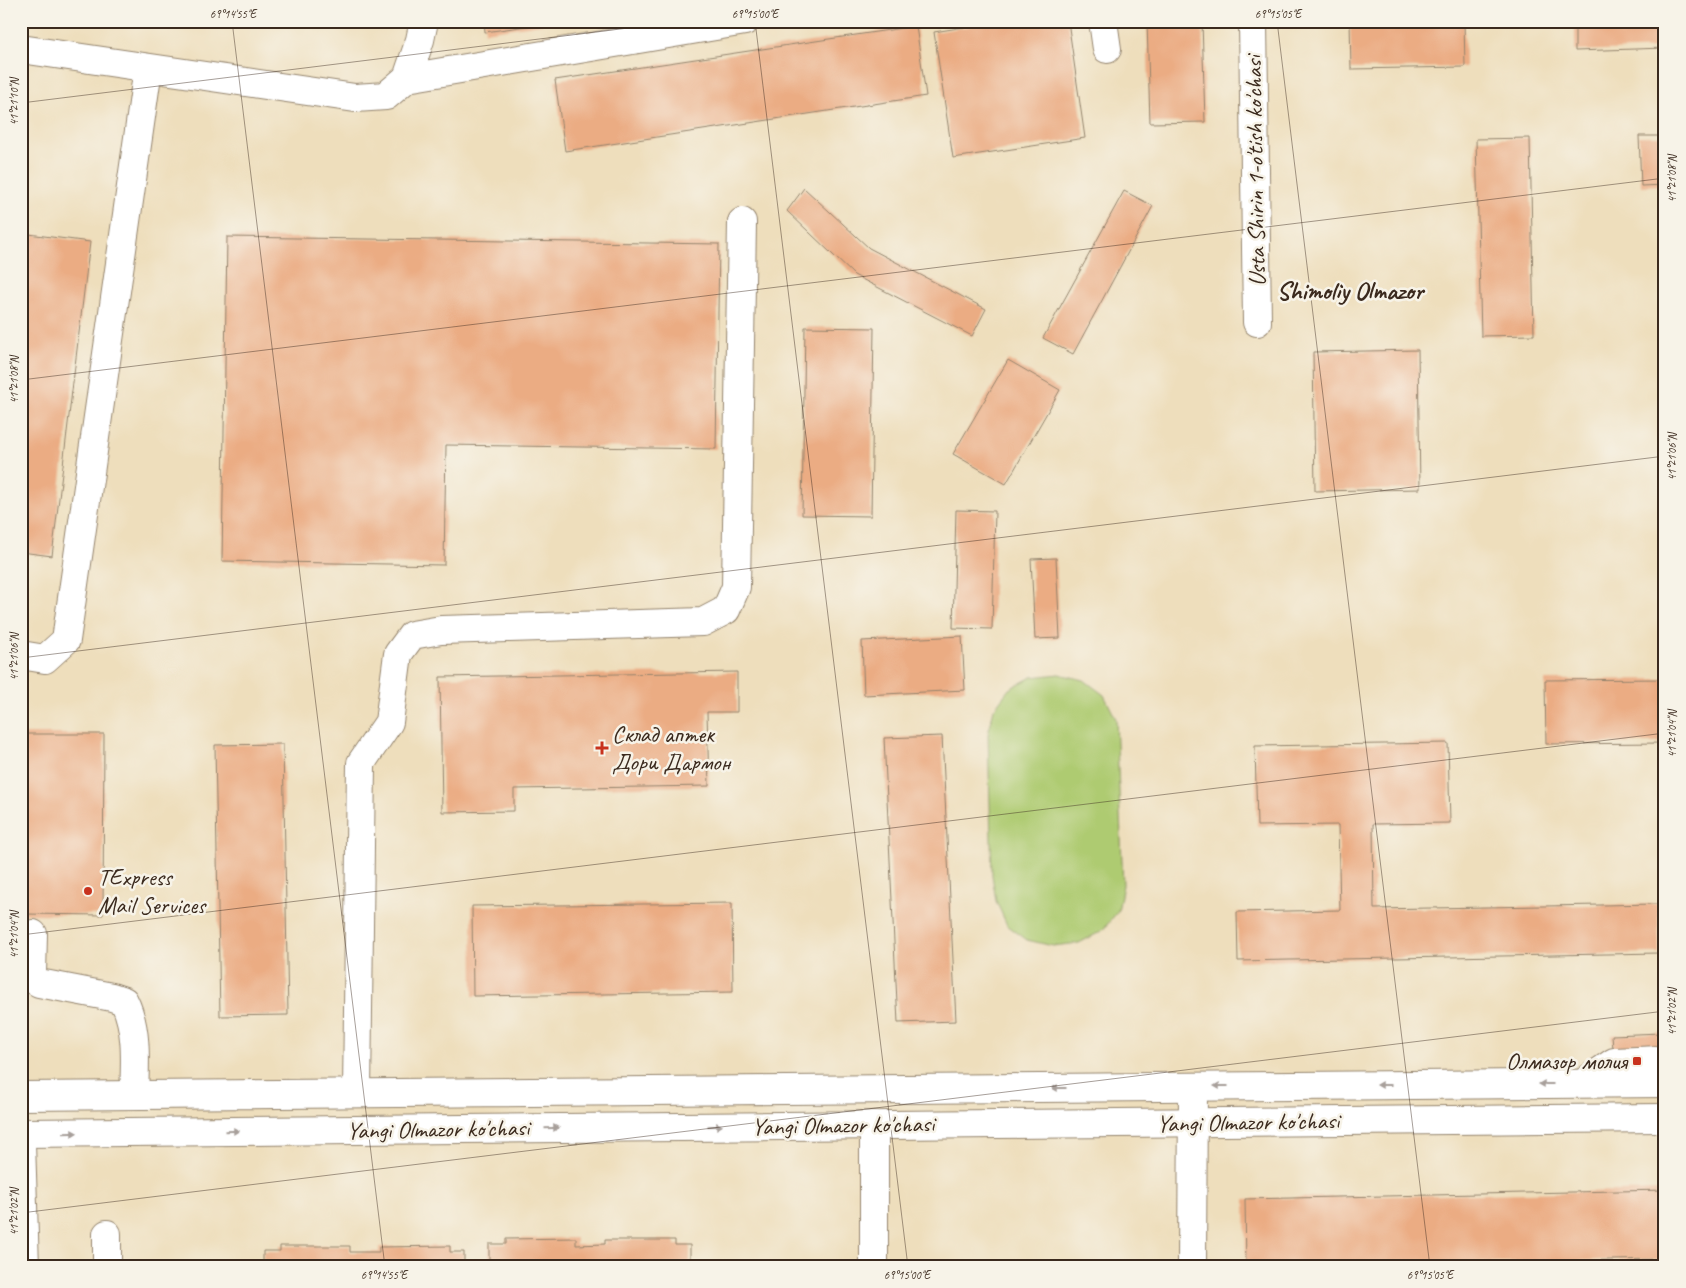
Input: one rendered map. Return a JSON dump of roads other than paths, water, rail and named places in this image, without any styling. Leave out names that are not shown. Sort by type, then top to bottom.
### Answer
[{"type":"main road","points":[[21,49],[355,98],[386,96],[407,78],[420,40],[424,21]]},
{"type":"main road","points":[[407,78],[745,21]]},
{"type":"main road","points":[[1103,21],[1107,49]]},
{"type":"main road","name":"Usta Shirin 1-o'tish ko'chasi","points":[[1254,21],[1258,322]]},
{"type":"main road","points":[[21,655],[45,659],[66,640],[148,68]]},
{"type":"main road","points":[[358,1093],[361,763],[389,722],[398,654],[412,635],[440,630],[703,622],[726,610],[736,587],[742,222]]},
{"type":"main road","points":[[33,934],[32,975],[34,980],[124,1001],[131,1014],[134,1047],[134,1095]]},
{"type":"main road","points":[[1583,1083],[1614,1062],[1660,1060],[1665,1063]]},
{"type":"main road","name":"Yangi Olmazor ko'chasi","points":[[21,1096],[1665,1082]]},
{"type":"main road","points":[[1192,1267],[1193,1087]]},
{"type":"main road","name":"Yangi Olmazor ko'chasi","points":[[21,1133],[1665,1118]]},
{"type":"main road","points":[[874,1125],[874,1267]]},
{"type":"main road","points":[[21,1143],[25,1267]]},
{"type":"main road","points":[[107,1234],[107,1267]]},
{"type":"place","name":"Склад аптек Дори Дармон","points":[[602,748]]},
{"type":"place","name":"TExpress Mail Services","points":[[88,891]]},
{"type":"place","name":"Олмазор молия","points":[[1637,1061]]},
{"type":"district","name":"Shimoliy Olmazor","points":[[1350,290]]}]
